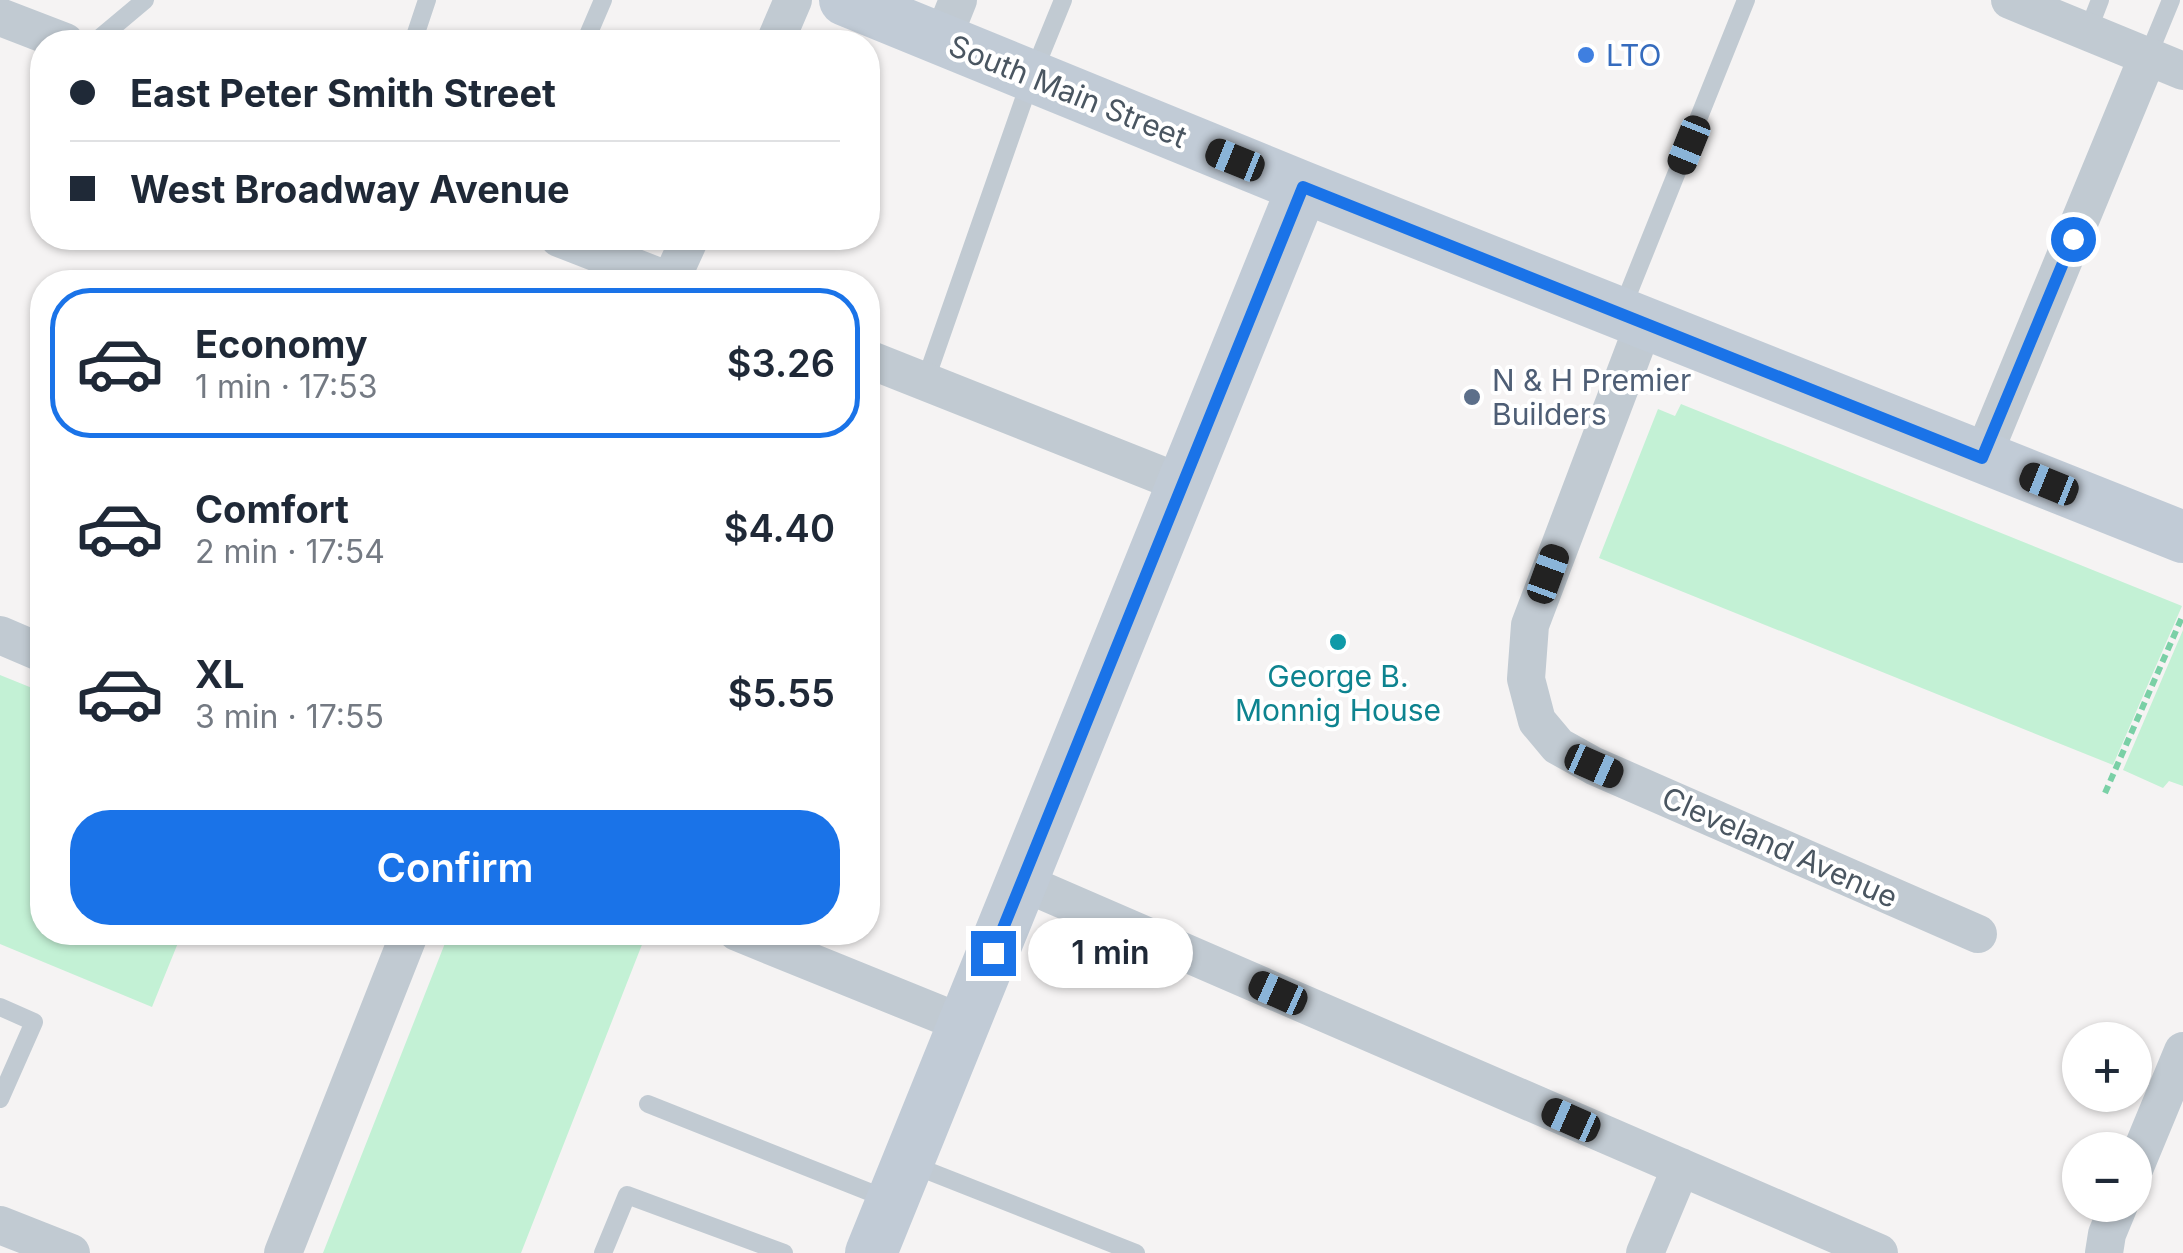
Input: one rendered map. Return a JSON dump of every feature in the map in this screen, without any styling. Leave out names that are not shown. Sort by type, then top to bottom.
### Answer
[{"type":"street","points":[[780,30],[793,0]]},
{"type":"street","name":"South Main Street","points":[[845,0],[950,20],[1032,76],[2183,538]]},
{"type":"street","points":[[2010,0],[2094,16],[2148,56],[2183,70]]},
{"type":"street","points":[[0,17],[34,30]]},
{"type":"street","points":[[1982,458],[2148,56]]},
{"type":"street","points":[[886,1224],[1303,187]]},
{"type":"street","points":[[590,250],[640,270]]},
{"type":"street","name":"Cleveland Avenue","points":[[1632,319],[1530,624],[1526,679],[1538,721],[1558,746],[1594,766],[1978,934]]},
{"type":"street","points":[[880,364],[1183,484]]},
{"type":"street","points":[[0,635],[30,647]]},
{"type":"street","points":[[1022,882],[1879,1253]]},
{"type":"street","points":[[282,1253],[405,945]]},
{"type":"street","points":[[769,945],[964,1024]]},
{"type":"street","points":[[2149,1132],[2183,1051]]},
{"type":"street","points":[[1644,1253],[1681,1167]]},
{"type":"street","points":[[2104,1253],[2112,1222]]},
{"type":"street","points":[[0,1225],[71,1253]]},
{"type":"lane","points":[[109,30],[145,0]]},
{"type":"lane","points":[[417,30],[427,0]]},
{"type":"lane","points":[[590,30],[603,0]]},
{"type":"lane","points":[[925,382],[1032,76],[1063,0]]},
{"type":"lane","points":[[1632,319],[1746,0]]},
{"type":"lane","points":[[2148,56],[2171,0]]},
{"type":"lane","points":[[0,1007],[34,1022],[0,1098]]},
{"type":"lane","points":[[648,1104],[886,1224],[1136,1253]]},
{"type":"lane","points":[[603,1253],[627,1194],[739,1245],[784,1253]]},
{"type":"path","points":[[2105,793],[2183,615]]},
{"type":"green space","points":[[1681,404],[2182,606],[2113,765],[1599,558],[1658,409],[1675,416]]},
{"type":"green space","points":[[2183,630],[2183,786],[2169,781],[2163,788],[2123,770]]},
{"type":"green space","points":[[0,675],[30,687],[30,945],[177,945],[152,1007],[0,944]]},
{"type":"green space","points":[[444,945],[642,945],[521,1253],[323,1253]]},
{"type":"place","name":"LTO","points":[[1586,55]]},
{"type":"place","name":"N & H Premier Builders","points":[[1472,397]]},
{"type":"place","name":"George B. Monnig House","points":[[1338,642]]},
{"type":"route","points":[[993,953],[1303,187],[1982,458],[2073,239]]}]
